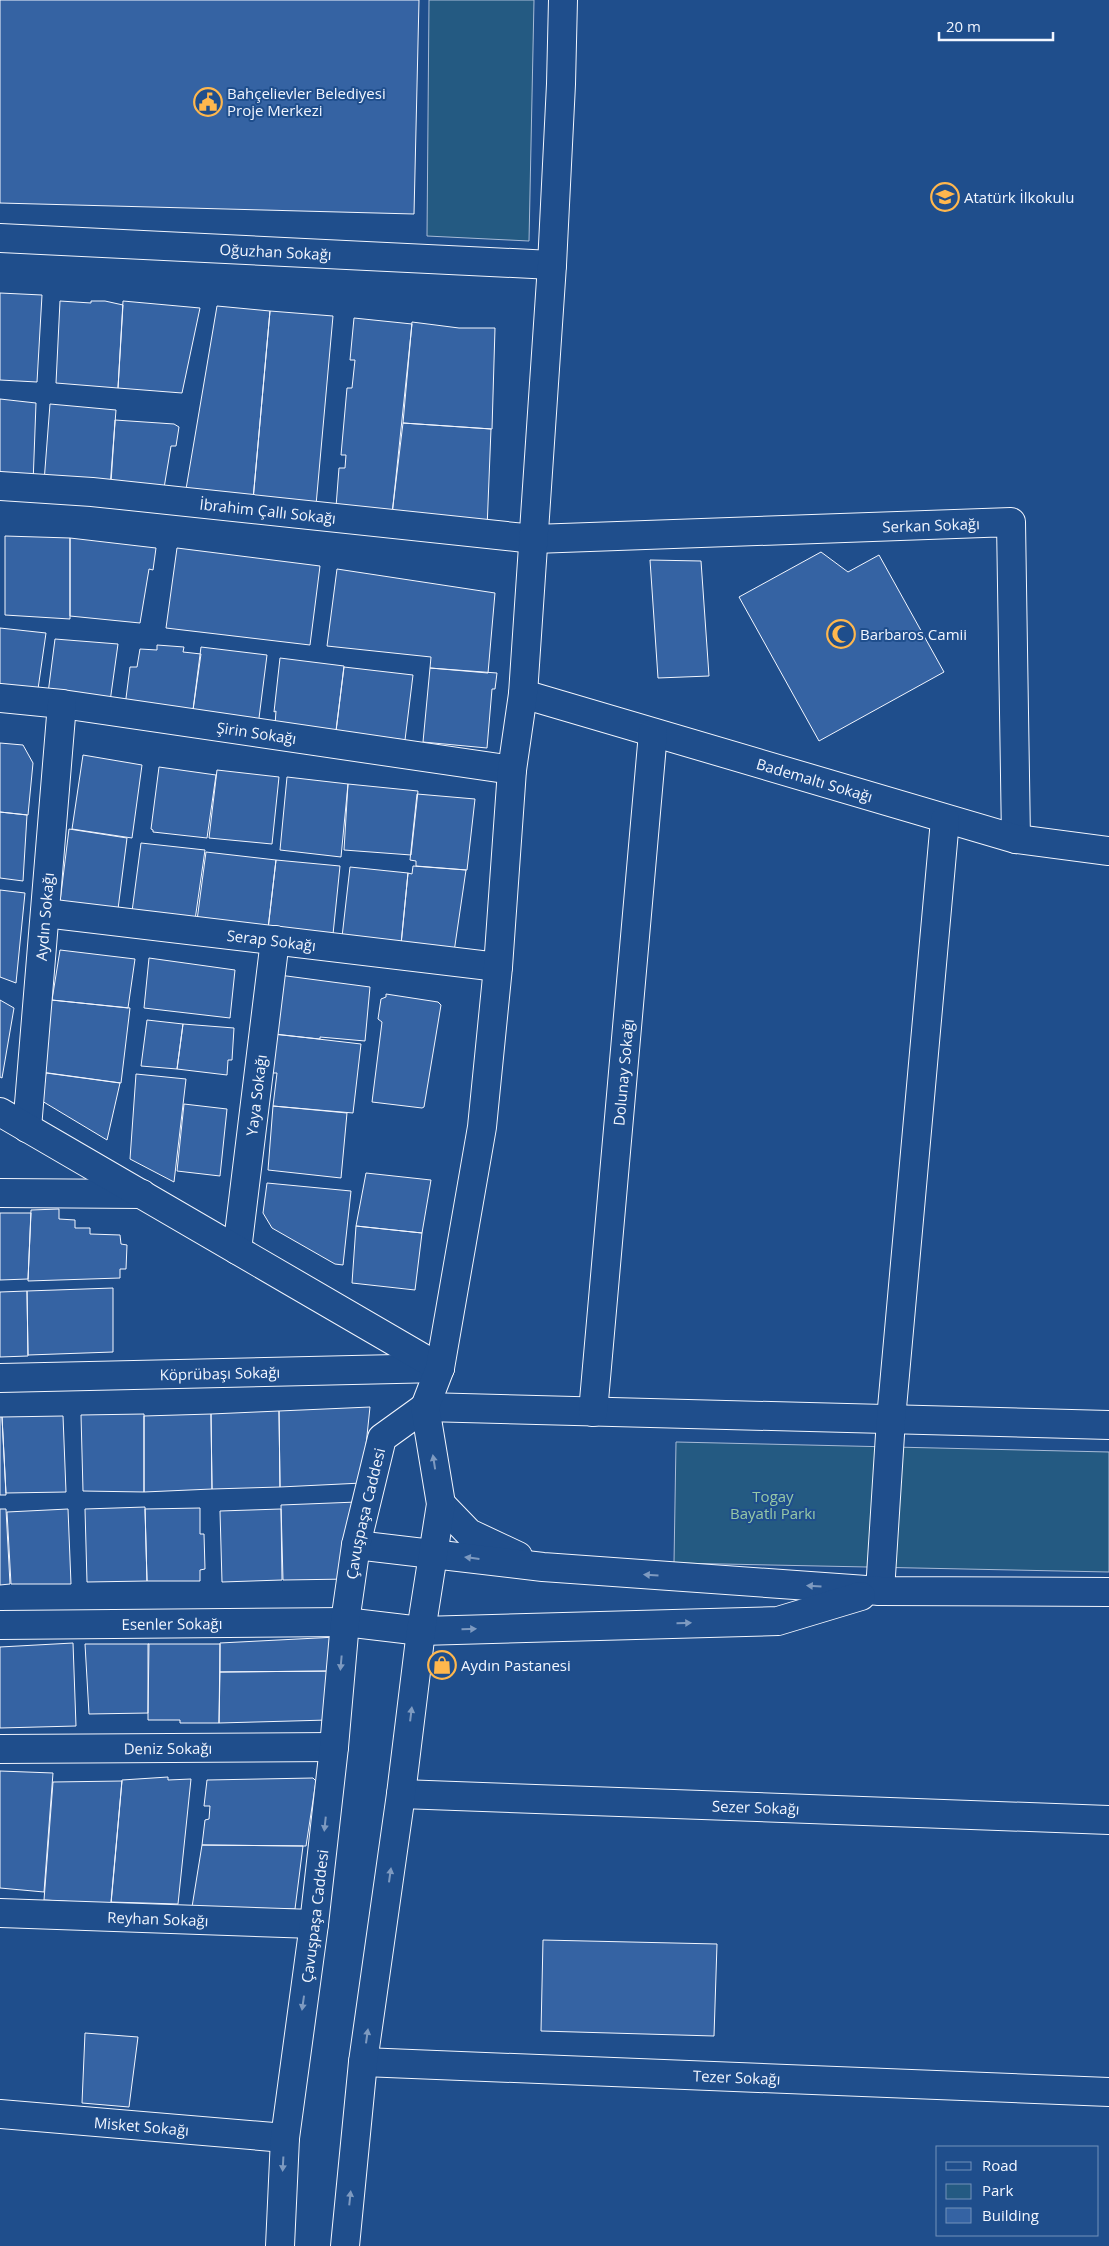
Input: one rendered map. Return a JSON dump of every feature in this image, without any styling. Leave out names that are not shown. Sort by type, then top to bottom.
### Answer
[{"type":"street","points":[[345,2246],[363,2062],[402,1794],[421,1631],[441,1504],[425,1408],[440,1368],[482,1127],[498,967],[512,770],[524,694],[552,265],[563,0]]},
{"type":"street","name":"Oğuzhan Sokağı","points":[[0,238],[552,265]]},
{"type":"street","name":"İbrahim Çallı Sokağı","points":[[0,486],[92,492],[534,539]]},
{"type":"street","name":"Serkan Sokağı","points":[[534,539],[1011,522],[1016,839]]},
{"type":"street","name":"Bademaltı Sokağı","points":[[524,694],[945,820],[1016,839],[1109,851]]},
{"type":"street","name":"Şirin Sokağı","points":[[0,698],[62,704],[512,770]]},
{"type":"street","name":"Aydın Sokağı","points":[[27,1128],[62,704]]},
{"type":"street","name":"Dolunay Sokağı","points":[[593,1412],[653,733]]},
{"type":"street","points":[[880,1591],[891,1419],[945,820]]},
{"type":"street","name":"Serap Sokağı","points":[[45,913],[498,967]]},
{"type":"street","name":"Yaya Sokağı","points":[[237,1250],[275,940]]},
{"type":"street","points":[[0,1112],[440,1368]]},
{"type":"street","points":[[0,1193],[142,1194]]},
{"type":"street","name":"Köprübaşı Sokağı","points":[[0,1378],[440,1368]]},
{"type":"street","points":[[425,1408],[1109,1425]]},
{"type":"street","name":"Çavuşpaşa Caddesi","points":[[280,2246],[284,2138],[314,1924],[334,1747],[345,1622],[356,1545],[382,1438],[425,1408]]},
{"type":"street","points":[[441,1504],[469,1534],[542,1567]]},
{"type":"street","points":[[356,1545],[542,1567],[880,1591],[1109,1592]]},
{"type":"street","name":"Esenler Sokağı","points":[[0,1625],[345,1622],[421,1631],[778,1621],[880,1591]]},
{"type":"street","name":"Deniz Sokağı","points":[[0,1749],[334,1747]]},
{"type":"street","name":"Sezer Sokağı","points":[[402,1794],[1109,1820]]},
{"type":"street","name":"Reyhan Sokağı","points":[[0,1913],[314,1924]]},
{"type":"street","name":"Tezer Sokağı","points":[[363,2062],[1109,2092]]},
{"type":"street","name":"Misket Sokağı","points":[[0,2114],[284,2138]]},
{"type":"green space","points":[[429,0],[534,0],[529,241],[427,236]]},
{"type":"green space","name":"Togay Bayatlı Parkı","points":[[676,1442],[1109,1452],[1109,1572],[674,1563]]},
{"type":"building","name":"Bahçelievler Belediyesi Proje Merkezi","points":[[0,0],[419,0],[414,214],[0,203]]},
{"type":"building","points":[[0,293],[42,295],[37,382],[0,380]]},
{"type":"building","points":[[60,301],[91,303],[91,301],[105,301],[123,305],[118,388],[56,383]]},
{"type":"building","points":[[123,301],[200,308],[182,393],[118,388]]},
{"type":"building","points":[[217,306],[270,311],[253,500],[185,495]]},
{"type":"building","points":[[270,311],[333,316],[316,505],[253,500]]},
{"type":"building","points":[[354,318],[412,324],[392,515],[336,507],[339,468],[345,468],[346,455],[341,455],[347,388],[352,388],[355,360],[350,360]]},
{"type":"building","points":[[412,322],[459,328],[495,328],[492,429],[403,423]]},
{"type":"building","points":[[0,399],[36,403],[33,484],[0,481]]},
{"type":"building","points":[[50,404],[116,410],[110,487],[44,482]]},
{"type":"building","points":[[115,420],[174,424],[179,427],[176,446],[171,446],[164,488],[111,483]]},
{"type":"building","points":[[403,423],[491,429],[487,529],[392,514]]},
{"type":"building","points":[[5,536],[70,538],[70,619],[5,615]]},
{"type":"building","points":[[70,538],[156,548],[153,570],[149,569],[140,623],[70,616]]},
{"type":"building","points":[[177,548],[320,566],[310,645],[166,628]]},
{"type":"building","name":"Barbaros Camii","points":[[821,552],[848,572],[879,555],[944,672],[819,741],[739,597]]},
{"type":"building","points":[[650,560],[701,561],[709,676],[658,678]]},
{"type":"building","points":[[337,569],[495,593],[488,673],[430,668],[431,657],[327,646]]},
{"type":"building","points":[[0,628],[46,633],[37,696],[0,691]]},
{"type":"building","points":[[55,639],[118,644],[109,709],[47,701]]},
{"type":"building","points":[[157,645],[184,647],[183,652],[201,654],[193,710],[125,706],[130,667],[137,667],[140,649],[157,650]]},
{"type":"building","points":[[201,647],[267,655],[258,726],[193,710]]},
{"type":"building","points":[[280,658],[344,666],[336,731],[275,725],[276,711],[274,712]]},
{"type":"building","points":[[344,667],[413,675],[405,740],[336,731]]},
{"type":"building","points":[[430,668],[497,673],[495,689],[492,689],[487,748],[423,742]]},
{"type":"building","points":[[0,743],[23,745],[33,763],[28,815],[0,812]]},
{"type":"building","points":[[83,755],[142,765],[132,838],[72,829]]},
{"type":"building","points":[[159,767],[216,775],[207,838],[153,832],[151,829]]},
{"type":"building","points":[[217,770],[279,777],[272,844],[209,838]]},
{"type":"building","points":[[287,777],[348,784],[341,857],[280,850]]},
{"type":"building","points":[[348,784],[418,791],[411,855],[344,850]]},
{"type":"building","points":[[417,794],[475,799],[467,870],[416,866],[416,861],[410,860]]},
{"type":"building","points":[[0,812],[27,815],[23,881],[0,878]]},
{"type":"building","points":[[69,829],[127,838],[117,917],[59,910]]},
{"type":"building","points":[[141,843],[205,850],[194,927],[131,919]]},
{"type":"building","points":[[206,852],[276,860],[267,938],[196,928]]},
{"type":"building","points":[[276,860],[340,866],[332,944],[267,937]]},
{"type":"building","points":[[413,866],[466,870],[454,952],[401,945],[408,873],[412,874]]},
{"type":"building","points":[[350,867],[408,873],[401,944],[342,937]]},
{"type":"building","points":[[0,890],[25,893],[16,983],[0,977]]},
{"type":"building","points":[[60,950],[135,959],[128,1008],[52,1000]]},
{"type":"building","points":[[149,958],[235,970],[230,1018],[144,1008]]},
{"type":"building","points":[[279,975],[370,987],[365,1041],[272,1034]]},
{"type":"building","points":[[386,994],[438,1002],[441,1005],[424,1107],[422,1108],[372,1102],[382,1022],[378,1019],[381,999],[386,997]]},
{"type":"building","points":[[0,1000],[14,1008],[2,1078],[0,1077]]},
{"type":"building","points":[[51,1000],[130,1008],[121,1083],[41,1072]]},
{"type":"building","points":[[147,1020],[183,1024],[177,1069],[141,1066]]},
{"type":"building","points":[[183,1024],[234,1028],[232,1060],[228,1060],[227,1075],[177,1069]]},
{"type":"building","points":[[275,1034],[361,1044],[353,1113],[273,1106],[277,1073],[270,1073]]},
{"type":"building","points":[[46,1073],[120,1083],[107,1140],[42,1101]]},
{"type":"building","points":[[136,1074],[186,1079],[174,1182],[130,1159]]},
{"type":"building","points":[[184,1104],[227,1109],[220,1176],[177,1171]]},
{"type":"building","points":[[273,1106],[347,1113],[341,1178],[268,1170]]},
{"type":"building","points":[[366,1173],[431,1180],[422,1233],[356,1226]]},
{"type":"building","points":[[267,1183],[351,1191],[343,1265],[335,1264],[272,1228],[263,1213]]},
{"type":"building","points":[[59,1209],[59,1219],[75,1220],[75,1228],[90,1228],[90,1234],[120,1235],[121,1244],[127,1245],[126,1269],[120,1269],[120,1278],[28,1281],[31,1210]]},
{"type":"building","points":[[0,1213],[31,1213],[28,1279],[0,1280]]},
{"type":"building","points":[[356,1226],[422,1233],[415,1290],[352,1283]]},
{"type":"building","points":[[113,1288],[113,1352],[28,1355],[27,1291]]},
{"type":"building","points":[[27,1291],[28,1356],[0,1357],[0,1292]]},
{"type":"building","points":[[370,1407],[362,1483],[280,1487],[279,1411]]},
{"type":"building","points":[[279,1411],[280,1487],[212,1489],[211,1414]]},
{"type":"building","points":[[144,1414],[144,1492],[83,1491],[81,1415]]},
{"type":"building","points":[[211,1414],[212,1489],[144,1492],[144,1416]]},
{"type":"building","points":[[63,1416],[66,1492],[6,1493],[2,1417]]},
{"type":"building","points":[[0,1417],[2,1417],[6,1495],[0,1495]]},
{"type":"building","points":[[357,1502],[350,1579],[283,1580],[281,1505]]},
{"type":"building","points":[[145,1507],[147,1581],[87,1582],[85,1509]]},
{"type":"building","points":[[200,1508],[200,1534],[204,1534],[205,1569],[200,1570],[200,1581],[147,1581],[145,1509]]},
{"type":"building","points":[[0,1509],[6,1509],[10,1584],[0,1585]]},
{"type":"building","points":[[68,1509],[71,1584],[11,1584],[7,1512]]},
{"type":"building","points":[[281,1509],[282,1580],[222,1582],[220,1511]]},
{"type":"building","points":[[337,1637],[335,1671],[220,1672],[220,1643]]},
{"type":"building","points":[[73,1643],[76,1726],[0,1728],[0,1647]]},
{"type":"building","points":[[85,1644],[149,1644],[148,1713],[89,1714]]},
{"type":"building","points":[[148,1644],[220,1644],[219,1723],[180,1723],[180,1720],[148,1720]]},
{"type":"building","points":[[334,1671],[328,1720],[219,1723],[220,1672]]},
{"type":"building","points":[[0,1771],[53,1773],[44,1892],[0,1888]]},
{"type":"building","points":[[168,1777],[168,1780],[191,1779],[178,1904],[111,1902],[122,1780]]},
{"type":"building","points":[[313,1778],[316,1781],[306,1846],[202,1845],[205,1820],[209,1819],[210,1806],[204,1806],[207,1780]]},
{"type":"building","points":[[122,1781],[111,1904],[44,1900],[53,1782]]},
{"type":"building","points":[[202,1845],[303,1846],[295,1909],[192,1907]]},
{"type":"building","points":[[543,1940],[717,1944],[714,2036],[541,2031]]},
{"type":"building","points":[[85,2033],[138,2037],[129,2107],[82,2103]]},
{"type":"place","name":"Bahçelievler Belediyesi Proje Merkezi","points":[[208,102]]},
{"type":"place","name":"Atatürk İlkokulu","points":[[945,197]]},
{"type":"place","name":"Barbaros Camii","points":[[841,634]]},
{"type":"place","name":"Aydın Pastanesi","points":[[442,1665]]}]
